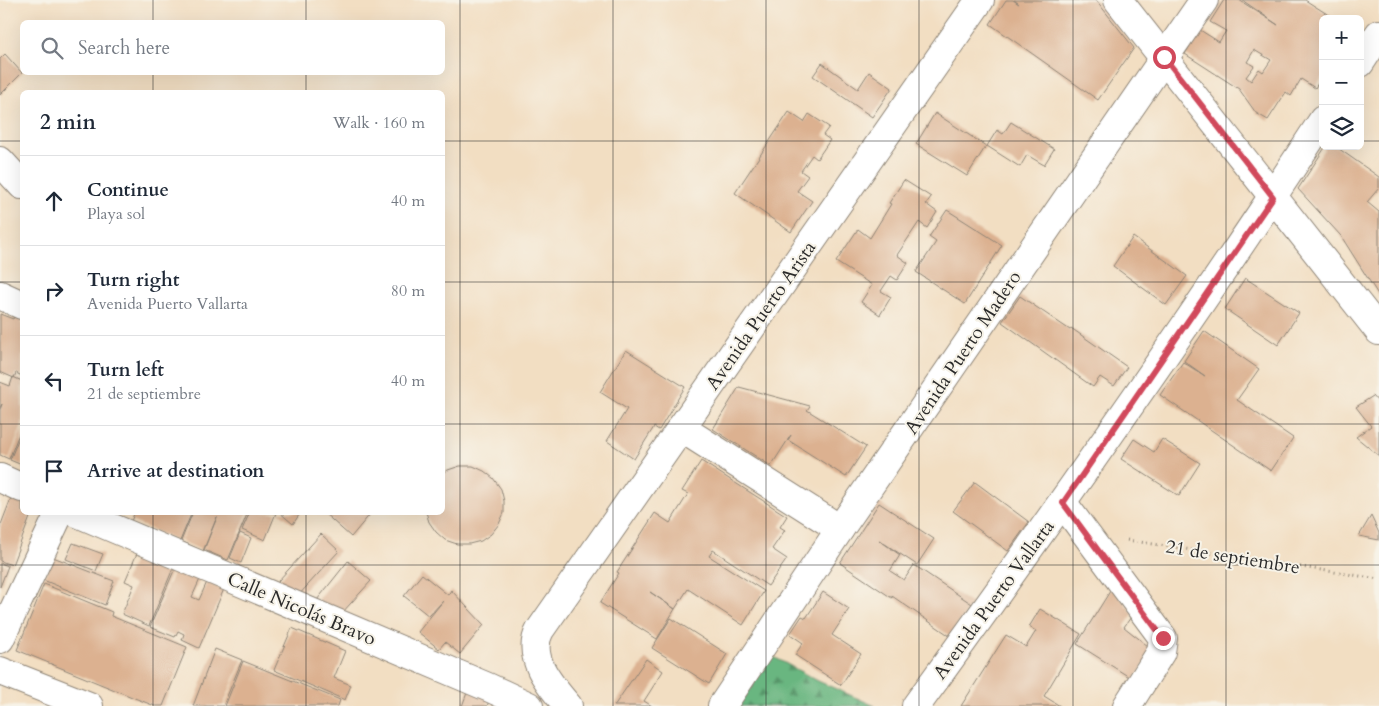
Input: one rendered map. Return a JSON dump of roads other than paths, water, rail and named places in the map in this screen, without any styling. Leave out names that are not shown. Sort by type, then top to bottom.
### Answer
[{"type":"street","name":"Avenida Puerto Arista","points":[[568,706],[549,684],[534,651],[536,638],[540,630],[980,0]]},
{"type":"street","points":[[1118,0],[1379,331]]},
{"type":"street","name":"Avenida Puerto Madero","points":[[722,706],[840,530],[1204,0]]},
{"type":"street","points":[[1362,60],[1379,34]]},
{"type":"street","name":"Avenida Puerto Vallarta","points":[[916,706],[1063,503],[1273,197],[1319,126]]},
{"type":"street","points":[[0,161],[20,183]]},
{"type":"street","points":[[0,294],[20,304]]},
{"type":"street","points":[[681,428],[840,530]]},
{"type":"street","points":[[0,478],[20,487]]},
{"type":"street","points":[[1063,503],[1163,638],[1160,652],[1127,706]]},
{"type":"street","points":[[0,639],[59,515]]},
{"type":"street","name":"Calle Nicolás Bravo","points":[[82,515],[529,706]]},
{"type":"street","points":[[0,671],[89,706]]}]
